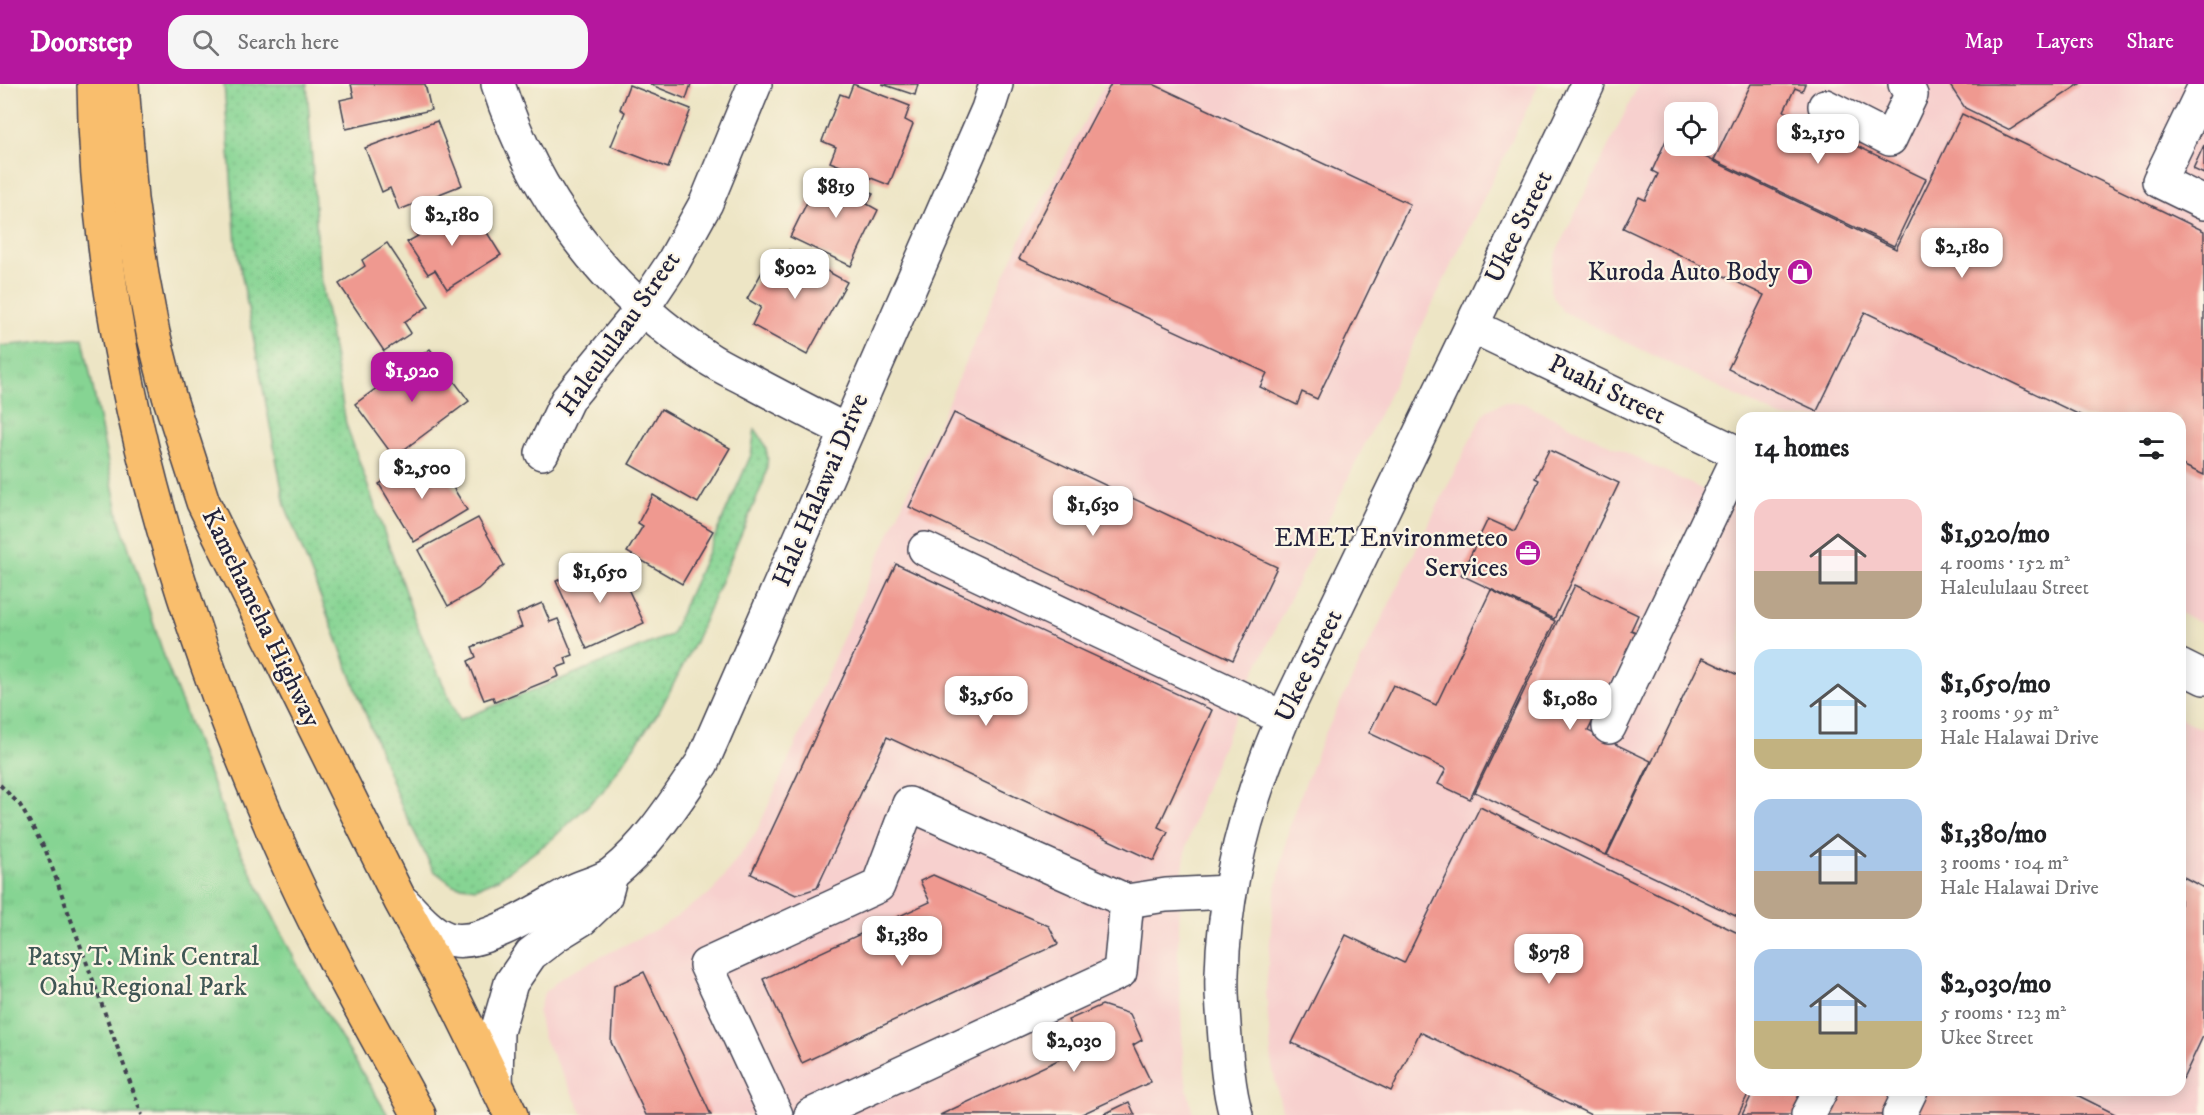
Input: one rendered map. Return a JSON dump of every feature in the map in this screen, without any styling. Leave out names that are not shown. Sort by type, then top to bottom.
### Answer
[{"type":"main road","name":"Kamehameha Highway","points":[[94,84],[106,252],[147,471],[174,565],[233,735],[281,849],[324,937],[419,1115]]},
{"type":"main road","name":"Kamehameha Highway","points":[[122,84],[123,120],[131,199],[148,310],[169,396],[203,502],[400,900],[452,995],[511,1115]]},
{"type":"street","points":[[498,84],[528,162],[555,206],[585,249],[642,309],[706,358],[847,431]]},
{"type":"street","name":"Haleululaau Street","points":[[542,453],[567,400],[642,309],[672,264],[706,203],[755,84]]},
{"type":"street","name":"Hale Halawai Drive","points":[[400,900],[434,933],[453,940],[468,940],[518,923],[573,891],[611,875],[653,833],[702,763],[988,109],[996,84]]},
{"type":"street","name":"Ukee Street","points":[[1236,1115],[1226,1047],[1222,975],[1229,892],[1243,829],[1263,765],[1283,718],[1588,84]]},
{"type":"street","points":[[1824,106],[1890,138],[1911,95],[1905,84]]},
{"type":"street","points":[[2204,88],[2159,181],[2204,202]]},
{"type":"street","name":"Puahi Street","points":[[1472,326],[1736,453]]},
{"type":"street","points":[[1609,727],[1736,465]]},
{"type":"street","points":[[925,549],[1283,718]]},
{"type":"street","points":[[2186,669],[2204,678]]},
{"type":"street","points":[[776,1115],[706,965],[878,886],[909,804],[1127,901],[1166,895],[1229,892]]},
{"type":"street","name":"Hale Halawai Drive","points":[[496,1086],[497,1032],[511,983],[531,954],[582,919],[605,897],[611,875]]},
{"type":"street","points":[[811,1115],[1120,972],[1127,901]]},
{"type":"street","points":[[1808,1115],[1818,1096]]},
{"type":"street","points":[[1899,1115],[1908,1096]]},
{"type":"path","points":[[0,785],[20,805],[46,851],[142,1115]]},
{"type":"shaded area","points":[[1105,84],[1539,84],[1252,677],[1202,796],[1187,845],[1181,880],[1178,952],[1184,1073],[1193,1115],[583,1115],[543,1037],[538,1012],[544,993],[563,976],[664,925],[713,891],[756,833],[1021,238]]},
{"type":"shaded area","points":[[1639,84],[2204,84],[2204,625],[2186,616],[2186,412],[1770,412],[1562,311],[1550,291],[1551,269],[1557,250]]},
{"type":"shaded area","points":[[1503,402],[1523,403],[1736,506],[1736,1096],[2186,1096],[2186,721],[2204,730],[2204,1115],[1283,1115],[1272,1066],[1266,991],[1273,903],[1290,823],[1322,740],[1486,411]]},
{"type":"green space","points":[[224,84],[307,84],[319,267],[346,424],[416,623],[459,720],[671,635],[751,455],[755,429],[764,442],[768,461],[763,483],[695,642],[660,710],[602,792],[551,840],[498,879],[476,888],[453,885],[433,870],[400,803],[285,505],[236,245]]},
{"type":"green space","name":"Patsy T. Mink Central Oahu Regional Park","points":[[83,338],[119,518],[167,665],[233,836],[302,974],[388,1115],[0,1115],[0,346]]},
{"type":"building","points":[[351,84],[425,84],[431,110],[346,129],[340,100],[354,97]]},
{"type":"building","points":[[649,84],[691,84],[686,99]]},
{"type":"building","points":[[853,84],[910,106],[905,120],[913,124],[889,185],[830,162],[836,147],[822,141],[840,94],[848,97]]},
{"type":"building","points":[[882,84],[918,84],[915,95]]},
{"type":"building","points":[[1111,84],[1153,84],[1410,204],[1317,399],[1302,392],[1297,405],[1260,387],[1267,373],[1019,259]]},
{"type":"building","points":[[1751,84],[1805,84],[1802,91],[1795,88],[1784,111],[1926,179],[1894,246],[1714,160],[1718,156]]},
{"type":"building","points":[[1949,84],[2080,84],[2010,130],[1965,108]]},
{"type":"building","points":[[629,85],[691,109],[668,168],[611,146],[625,112],[620,109]]},
{"type":"building","points":[[1962,114],[2204,231],[2204,475],[2186,467],[2186,412],[2073,412],[1865,312],[1817,411],[1728,369],[1764,295],[1623,228],[1639,197],[1645,200],[1658,174],[1652,171],[1664,145],[1664,156],[1703,156],[1896,249]]},
{"type":"building","points":[[437,121],[462,185],[399,210],[390,188],[382,192],[365,148]]},
{"type":"building","points":[[2204,145],[2204,174],[2193,169]]},
{"type":"building","points":[[823,170],[873,194],[867,204],[878,210],[851,266],[790,237]]},
{"type":"building","points":[[449,206],[463,227],[478,218],[501,255],[447,289],[435,270],[428,274],[407,242],[418,236],[413,228]]},
{"type":"building","points":[[387,243],[429,306],[404,322],[411,333],[384,351],[339,284],[365,266],[362,260]]},
{"type":"building","points":[[789,250],[847,282],[807,355],[752,325],[761,307],[747,299],[771,256],[782,262]]},
{"type":"building","points":[[430,349],[469,401],[394,457],[355,404]]},
{"type":"building","points":[[661,409],[730,448],[698,503],[629,464]]},
{"type":"building","points":[[954,413],[1277,567],[1233,660],[909,507]]},
{"type":"building","name":"EMET Environmeteo Services","points":[[1549,450],[1619,483],[1554,619],[1461,575],[1488,519],[1515,531],[1539,480],[1535,478]]},
{"type":"building","points":[[422,459],[436,481],[446,476],[467,510],[414,542],[379,484]]},
{"type":"building","points":[[653,495],[713,531],[682,584],[627,552],[643,526],[638,523]]},
{"type":"building","points":[[478,518],[504,565],[478,589],[448,606],[418,550]]},
{"type":"building","points":[[615,561],[644,623],[587,649],[556,581],[584,568],[587,574]]},
{"type":"building","points":[[896,564],[1212,710],[1158,827],[1168,832],[1154,861],[887,737],[817,888],[796,895],[751,874]]},
{"type":"building","points":[[1575,585],[1638,615],[1631,630],[1636,632],[1588,731],[1651,761],[1606,855],[1475,792]]},
{"type":"building","points":[[1491,590],[1555,621],[1470,799],[1438,784],[1446,769],[1369,733],[1393,685],[1436,705]]},
{"type":"building","points":[[542,603],[550,622],[558,619],[573,655],[565,658],[567,664],[556,668],[559,676],[495,702],[493,697],[484,700],[468,661],[476,657],[472,647],[522,627],[517,614]]},
{"type":"building","points":[[1702,658],[1736,674],[1736,916],[1607,855]]},
{"type":"building","points":[[1480,807],[1736,932],[1736,1096],[1747,1096],[1738,1115],[1591,1115],[1420,1032],[1391,1091],[1292,1043],[1346,935],[1404,963]]},
{"type":"building","points":[[933,875],[1049,926],[1058,944],[802,1063],[763,979],[930,902],[920,881]]},
{"type":"building","points":[[2186,878],[2204,888],[2204,1034],[2186,1073]]},
{"type":"building","points":[[644,972],[711,1115],[646,1115],[611,1042],[614,986]]},
{"type":"building","points":[[1102,1005],[1130,1014],[1142,1040],[1133,1045],[1151,1082],[1080,1115],[940,1115],[1082,1049],[1068,1020]]},
{"type":"building","points":[[1751,1096],[2079,1096],[2117,1115],[1742,1115]]},
{"type":"building","points":[[1129,1102],[1135,1115],[1102,1115]]},
{"type":"place","name":"Kuroda Auto Body","points":[[1800,272]]},
{"type":"place","name":"EMET Environmeteo Services","points":[[1528,553]]}]
